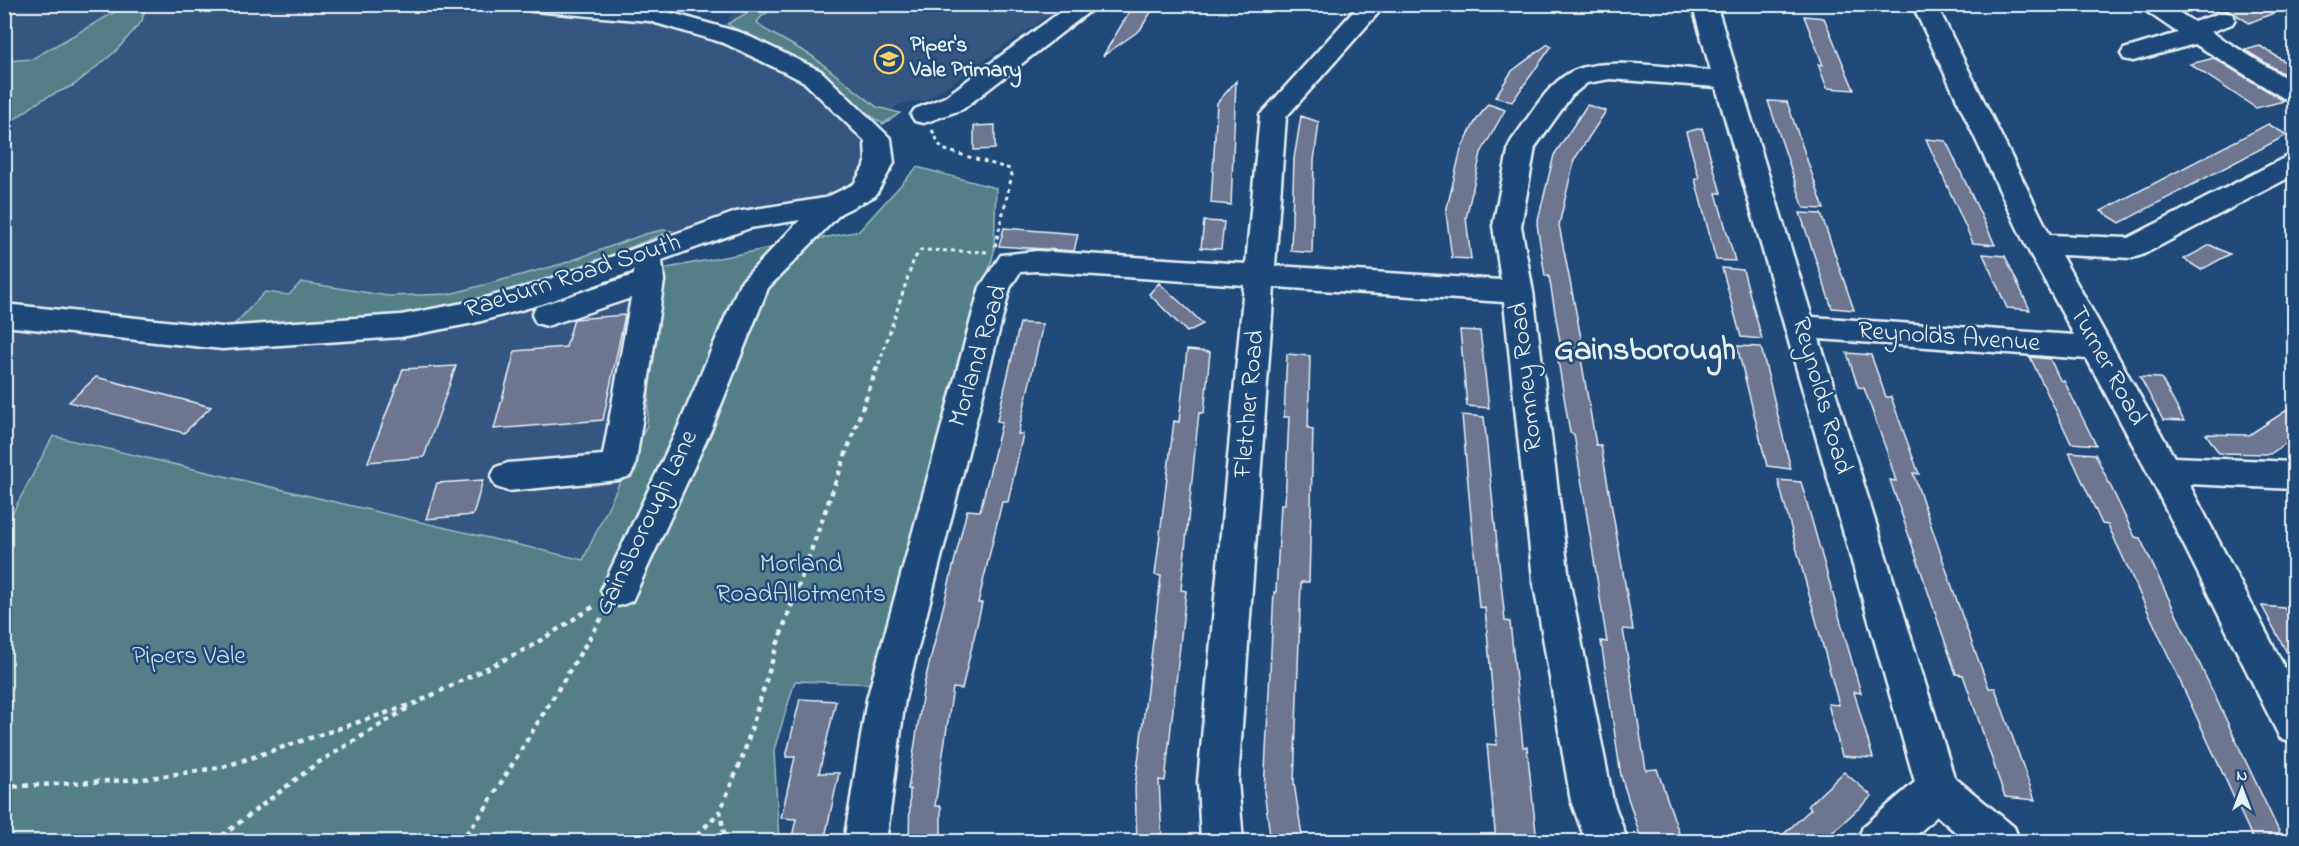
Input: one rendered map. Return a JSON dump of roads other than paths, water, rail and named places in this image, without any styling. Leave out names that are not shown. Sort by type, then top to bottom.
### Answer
[{"type":"street","points":[[533,4],[655,9]]},
{"type":"street","points":[[924,115],[954,103],[1087,4]]},
{"type":"street","name":"Fletcher Road","points":[[1222,842],[1218,780],[1274,115],[1374,4]]},
{"type":"street","name":"Reynolds Road","points":[[1704,4],[1937,789]]},
{"type":"street","name":"Turner Road","points":[[1924,4],[2040,244],[2164,470],[2295,725]]},
{"type":"street","points":[[2148,4],[2295,94]]},
{"type":"street","name":"Raeburn Road South","points":[[4,315],[222,338],[401,326],[474,312],[649,267],[746,219],[831,206],[866,190],[880,164],[878,139],[812,76],[733,38],[655,9]]},
{"type":"street","points":[[2133,54],[2195,33],[2223,19]]},
{"type":"street","name":"Romney Road","points":[[1607,842],[1592,801],[1551,579],[1518,292],[1507,226],[1522,146],[1563,90],[1579,77],[1610,71],[1727,80]]},
{"type":"street","points":[[2040,244],[2132,248],[2295,164]]},
{"type":"street","name":"Gainsborough Lane","points":[[619,590],[694,430],[755,283],[831,206]]},
{"type":"street","name":"Morland Road","points":[[866,842],[886,699],[994,287],[1011,262],[1037,261],[1518,292]]},
{"type":"street","points":[[547,315],[649,267]]},
{"type":"street","points":[[508,477],[618,467],[649,267]]},
{"type":"street","name":"Reynolds Avenue","points":[[1801,327],[2097,348]]},
{"type":"street","points":[[2164,470],[2295,475]]},
{"type":"street","points":[[1878,842],[1937,789],[1999,842]]},
{"type":"place","name":"Piper's Vale Primary","points":[[889,59]]},
{"type":"district","name":"Gainsborough","points":[[1645,351]]},
{"type":"park label","name":"Morland RoadAllotments","points":[[801,580]]},
{"type":"park label","name":"Pipers Vale","points":[[189,657]]}]
